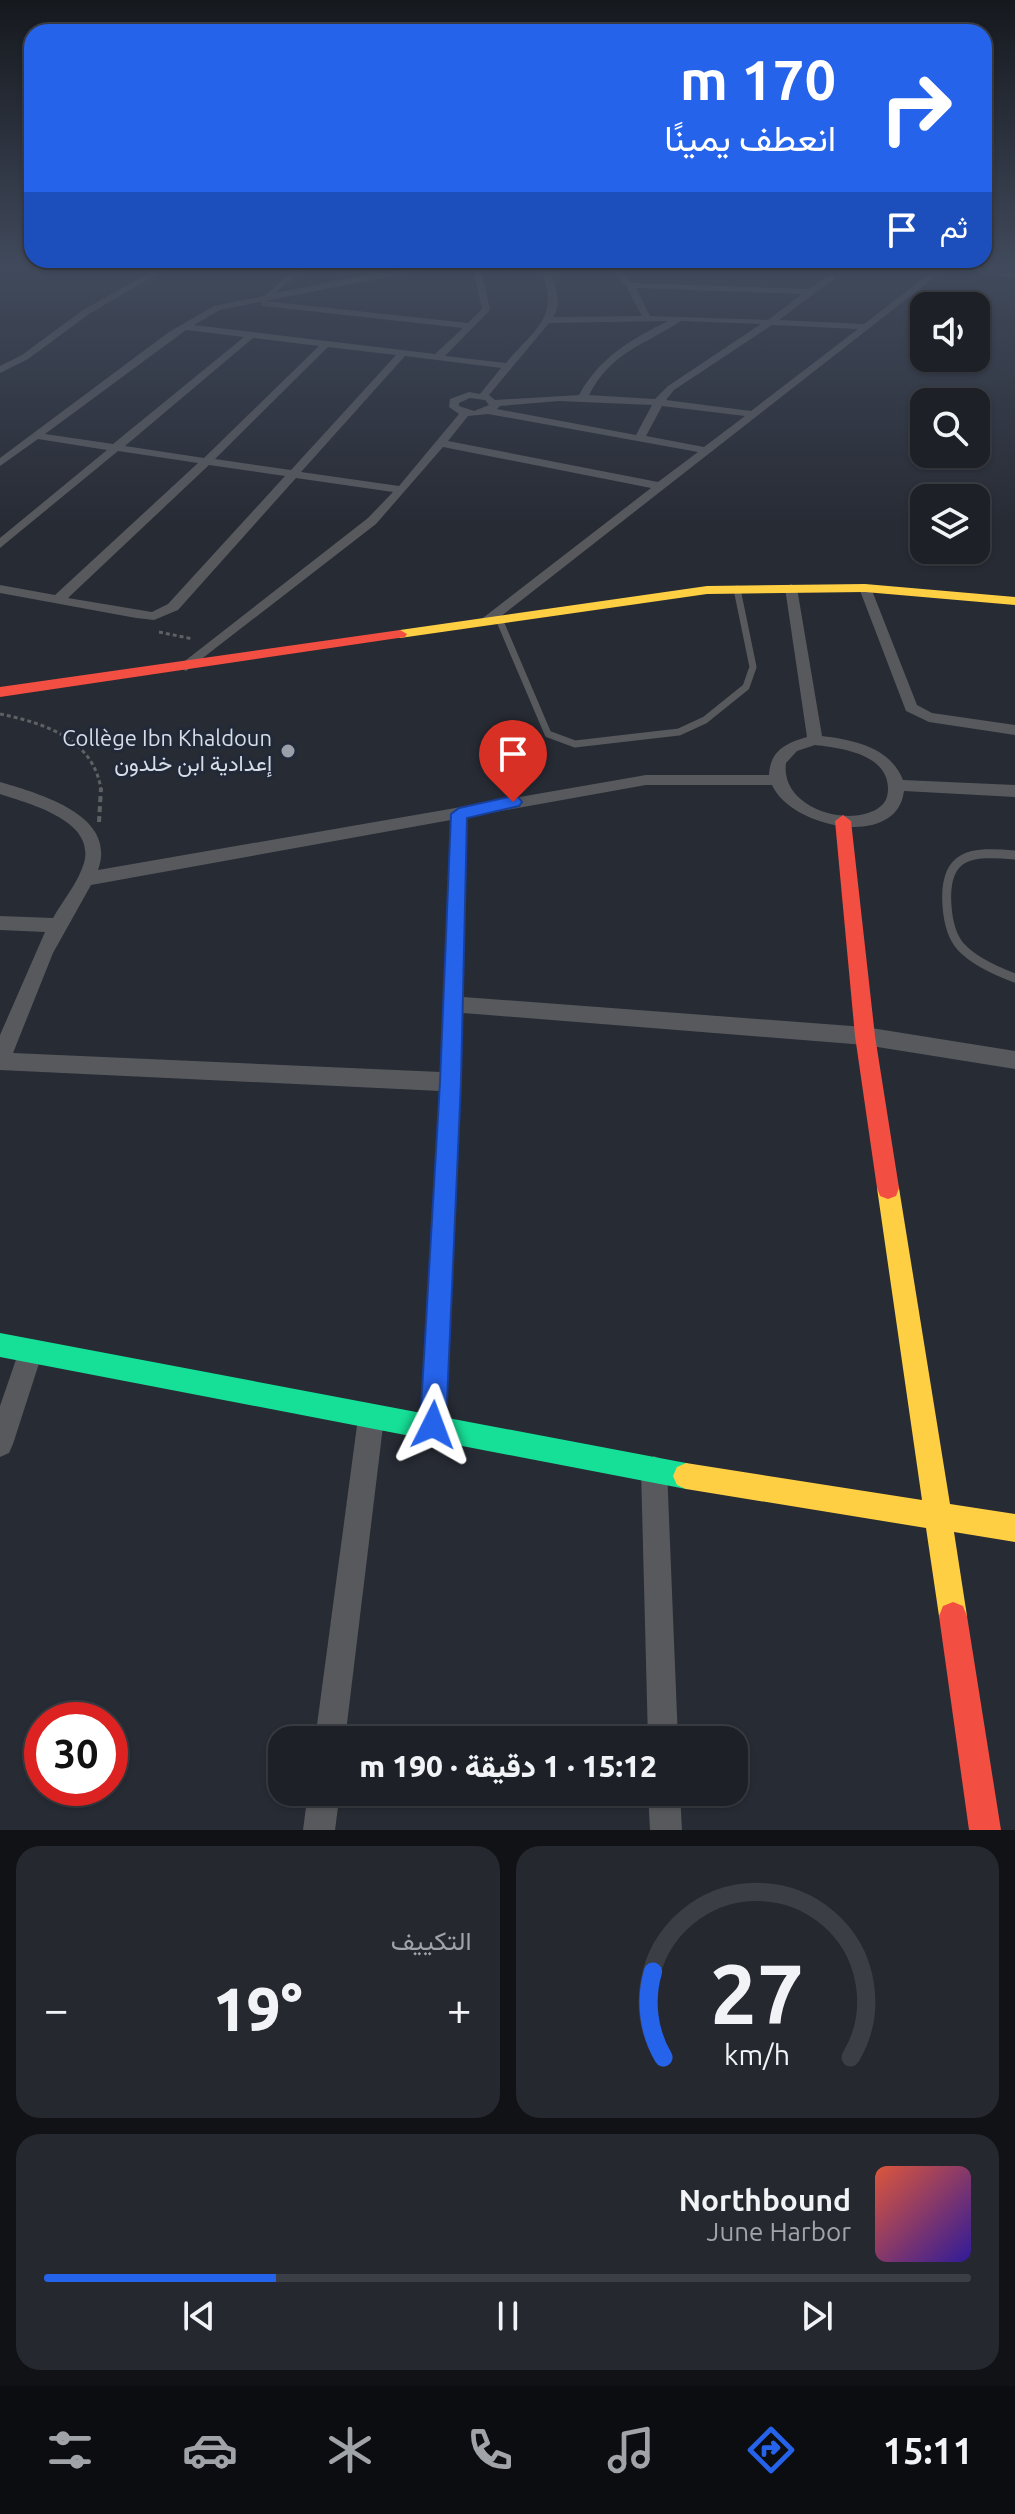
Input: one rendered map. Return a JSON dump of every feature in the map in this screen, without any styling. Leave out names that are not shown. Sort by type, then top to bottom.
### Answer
[{"type":"street","points":[[0,370],[28,354]]},
{"type":"street","points":[[0,463],[145,354]]},
{"type":"street","points":[[0,544],[228,354]]},
{"type":"street","points":[[58,600],[315,354]]},
{"type":"street","points":[[0,589],[154,616],[173,607],[402,354]]},
{"type":"street","points":[[420,354],[508,366]]},
{"type":"street","points":[[483,396],[518,354]]},
{"type":"street","points":[[583,397],[592,377],[606,359],[615,354]]},
{"type":"street","points":[[640,438],[659,401],[685,377],[720,354]]},
{"type":"street","points":[[492,620],[704,450],[831,354]]},
{"type":"street","points":[[465,413],[454,407],[454,401],[469,395],[483,396],[491,407],[704,450]]},
{"type":"street","points":[[186,667],[331,556],[402,490],[465,413],[491,407],[583,397],[659,401],[752,414]]},
{"type":"street","points":[[36,436],[402,490]]},
{"type":"street","points":[[440,443],[660,486]]},
{"type":"street","points":[[791,588],[815,740]]},
{"type":"street","points":[[865,588],[911,708],[929,717],[1015,730]]},
{"type":"street","points":[[0,692],[666,595],[737,589],[865,588],[1015,601]]},
{"type":"street","points":[[815,740],[843,742],[869,751],[888,767],[897,785],[895,800],[884,812],[866,820],[843,821],[820,817],[800,807],[785,794],[777,780],[778,761],[792,747],[815,740]]},
{"type":"street","points":[[86,879],[459,814],[540,796],[646,780],[777,780]]},
{"type":"street","points":[[897,785],[1015,791]]},
{"type":"street","points":[[0,788],[59,811],[83,826],[95,852],[86,879],[56,925],[0,1061],[451,1082]]},
{"type":"street","points":[[433,1425],[451,1082],[459,814]]},
{"type":"street","points":[[843,821],[865,1036],[985,1830]]},
{"type":"street","points":[[0,923],[56,925]]},
{"type":"street","points":[[453,1004],[865,1036],[1015,1060]]},
{"type":"street","points":[[0,1345],[371,1418],[433,1425],[718,1482],[1015,1528]]},
{"type":"street","points":[[0,1444],[31,1351]]},
{"type":"street","points":[[332,1726],[371,1418]]},
{"type":"street","points":[[654,1469],[663,1726]]},
{"type":"street","points":[[319,1830],[322,1806]]},
{"type":"street","points":[[665,1806],[666,1830]]},
{"type":"lane","points":[[492,620],[548,734],[575,744],[679,732],[705,720],[746,687],[753,667],[737,589]]},
{"type":"lane","points":[[1015,855],[981,851],[962,858],[946,875],[944,886],[950,931],[962,947],[992,969],[1015,978]]},
{"type":"path","points":[[154,616],[152,627],[157,631],[215,644]]},
{"type":"path","points":[[0,714],[43,723],[63,733],[79,745],[91,760],[99,777],[102,796],[100,817],[92,840]]},
{"type":"traffic: fast","points":[[0,1345],[686,1476]]},
{"type":"traffic: slow","points":[[400,634],[707,590],[865,588],[1015,601]]},
{"type":"traffic: slow","points":[[888,1188],[953,1616]]},
{"type":"traffic: slow","points":[[686,1476],[1015,1528]]},
{"type":"traffic: jam","points":[[0,692],[400,634]]},
{"type":"traffic: jam","points":[[843,821],[865,1036],[888,1188]]},
{"type":"traffic: jam","points":[[953,1616],[985,1830]]},
{"type":"place","name":"Collège Ibn Khaldoun إعدادية ابن خلدون","points":[[288,751]]},
{"type":"route","points":[[433,1425],[451,1082],[459,814],[513,802]]}]
